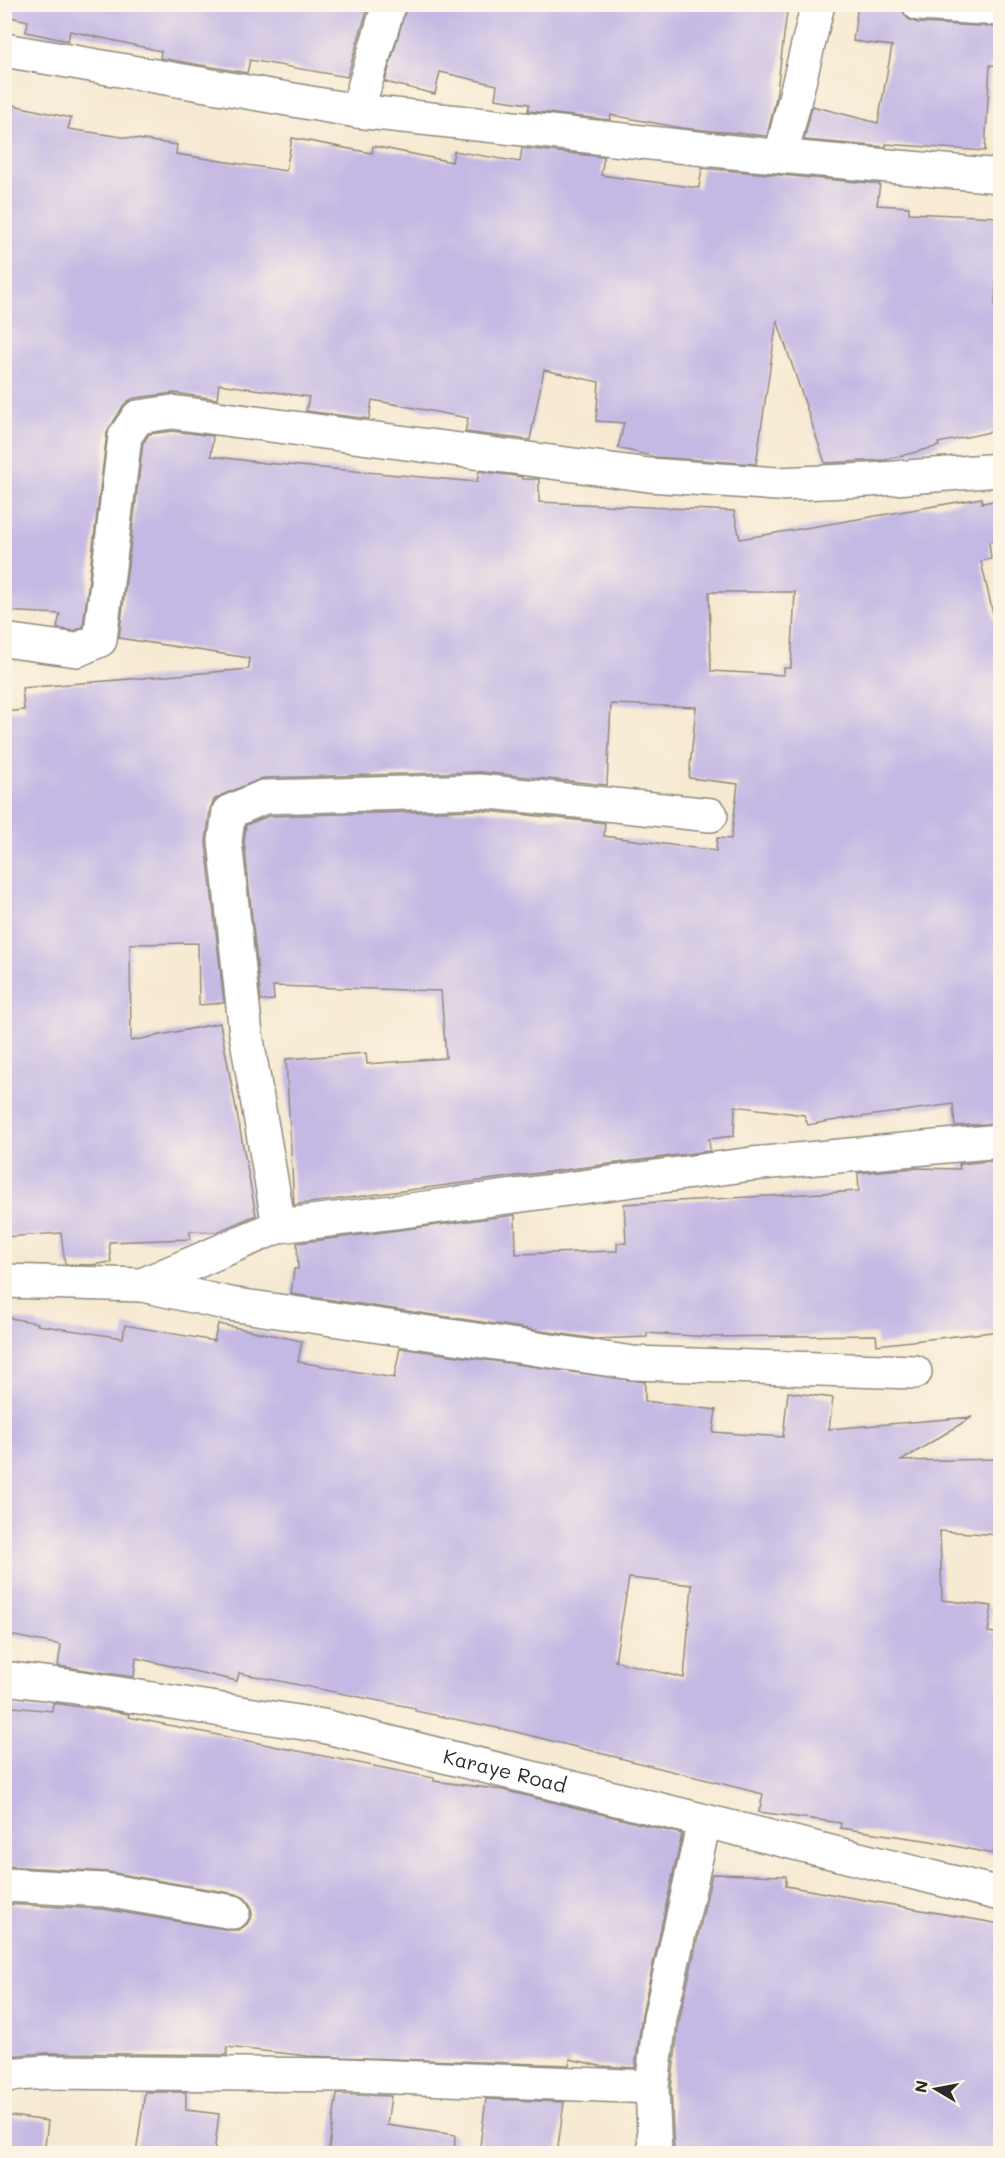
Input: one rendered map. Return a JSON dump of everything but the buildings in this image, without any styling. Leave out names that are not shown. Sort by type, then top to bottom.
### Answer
[{"type":"street","points":[[357,111],[389,4]]},
{"type":"street","points":[[781,156],[818,4]]},
{"type":"street","points":[[919,4],[1000,9]]},
{"type":"street","points":[[4,50],[357,111],[781,156],[1000,176]]},
{"type":"street","points":[[4,639],[77,650],[100,640],[125,436],[138,417],[172,412],[649,475],[777,483],[869,480],[1000,470]]},
{"type":"street","points":[[279,1226],[246,1034],[225,841],[229,812],[264,798],[479,791],[711,815]]},
{"type":"street","points":[[142,1285],[279,1226],[752,1164],[1000,1141]]},
{"type":"street","points":[[4,1281],[142,1285],[230,1304],[633,1363],[915,1371]]},
{"type":"street","name":"Karaye Road","points":[[4,1678],[76,1687],[323,1726],[1000,1894]]},
{"type":"street","points":[[655,2154],[652,2087],[660,2018],[704,1822]]},
{"type":"street","points":[[4,1885],[105,1890],[234,1912]]},
{"type":"street","points":[[4,2075],[47,2072],[345,2075],[652,2087]]}]
